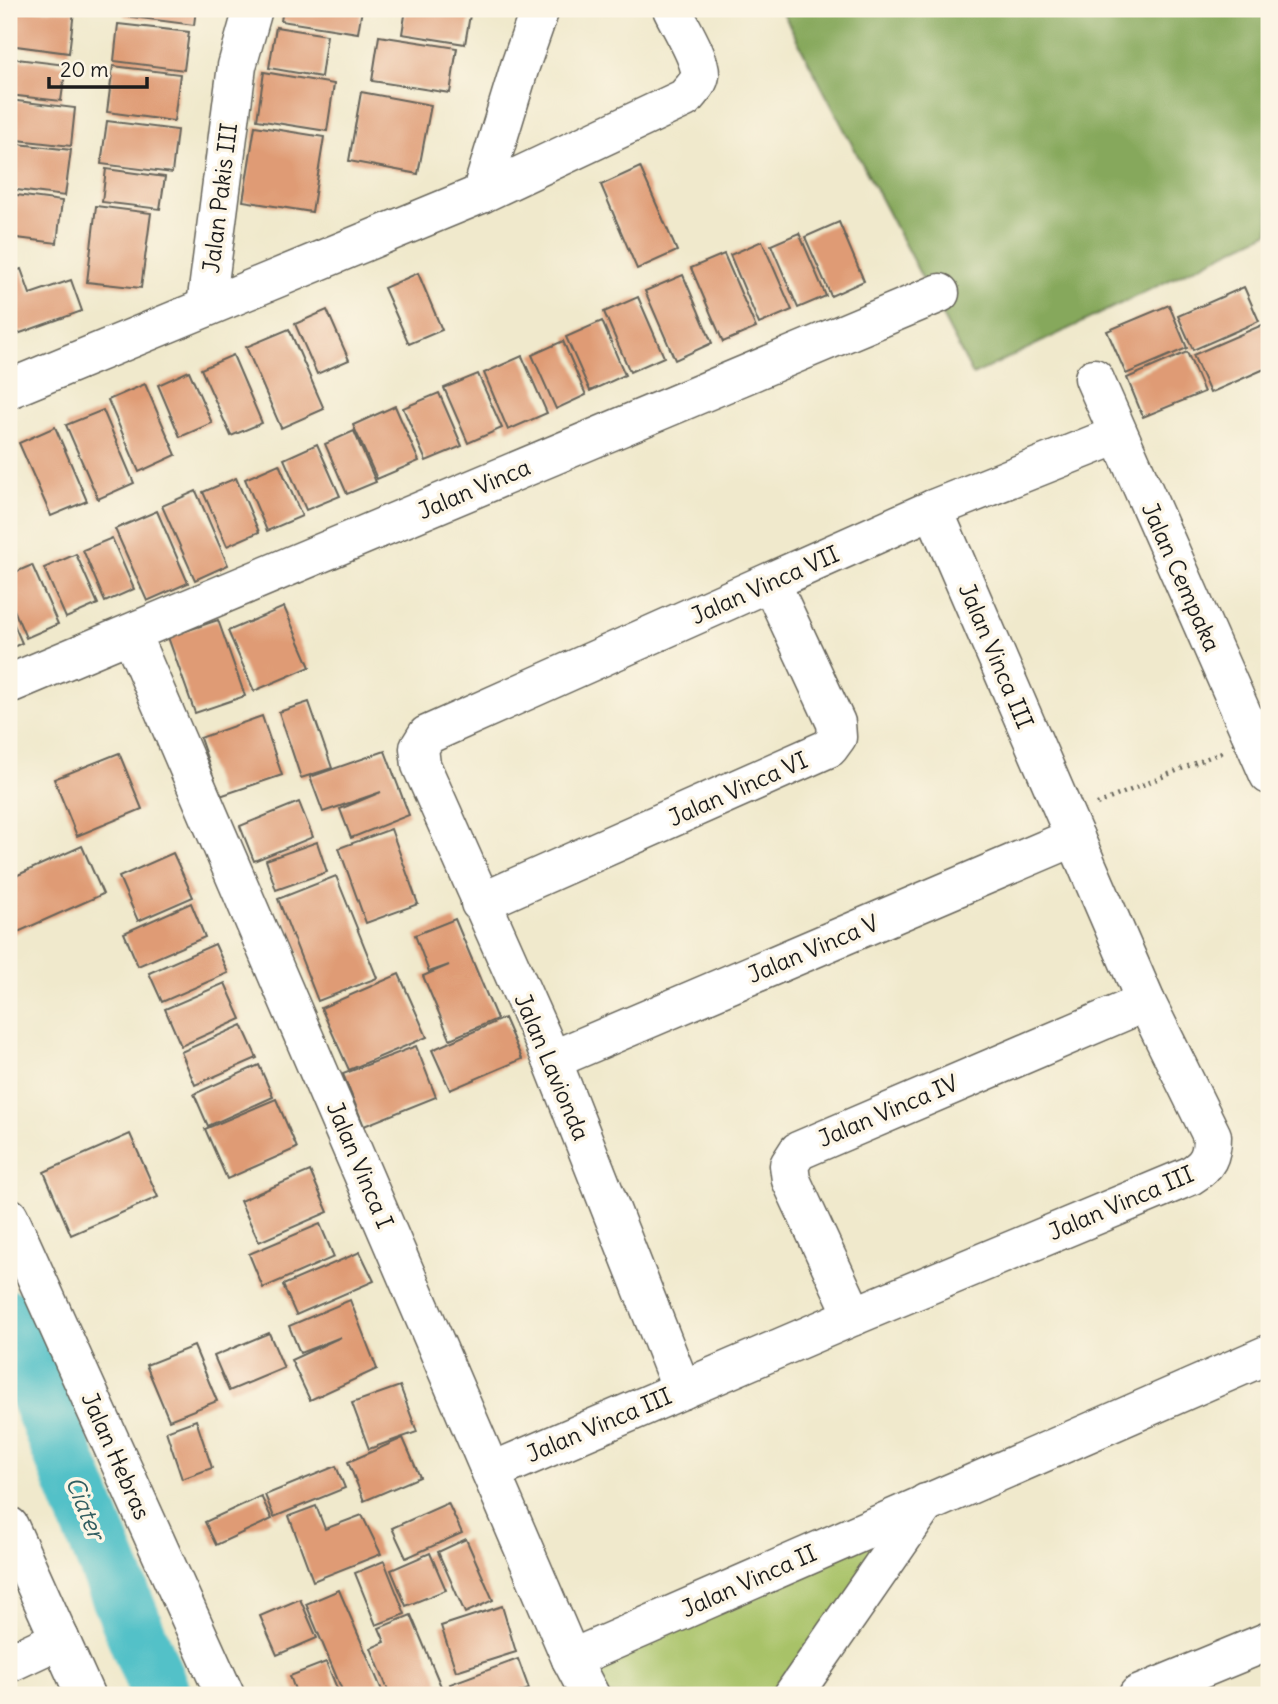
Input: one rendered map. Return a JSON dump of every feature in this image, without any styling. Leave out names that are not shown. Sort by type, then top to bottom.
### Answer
[{"type":"street","name":"Jalan Pakis III","points":[[206,306],[237,66],[253,9]]},
{"type":"street","points":[[481,194],[540,9]]},
{"type":"street","points":[[9,389],[481,194],[685,98],[696,85],[700,75],[698,63],[672,9]]},
{"type":"street","name":"Jalan Vinca","points":[[9,684],[940,293]]},
{"type":"street","name":"Jalan Cempaka","points":[[1094,378],[1269,775]]},
{"type":"street","name":"Jalan Vinca VII","points":[[419,748],[427,735],[933,509],[1118,435]]},
{"type":"street","name":"Jalan Vinca III","points":[[491,1472],[1205,1167],[1212,1152],[1212,1136],[1146,1002],[933,509]]},
{"type":"street","name":"Jalan Vinca VI","points":[[480,903],[829,748],[837,737],[836,723],[771,583]]},
{"type":"street","name":"Jalan Vinca I","points":[[131,634],[571,1659],[590,1695]]},
{"type":"street","name":"Jalan Lavionda","points":[[419,748],[421,765],[552,1060],[682,1390]]},
{"type":"street","name":"Jalan Vinca V","points":[[552,1060],[1069,827]]},
{"type":"street","name":"Jalan Vinca IV","points":[[854,1315],[791,1180],[789,1165],[798,1151],[1146,1002]]},
{"type":"street","name":"Jalan Hebras","points":[[9,1217],[225,1695]]},
{"type":"street","name":"Jalan Vinca II","points":[[571,1659],[1269,1354]]},
{"type":"street","points":[[793,1695],[926,1503]]},
{"type":"street","points":[[9,1527],[85,1695]]},
{"type":"street","points":[[9,1662],[60,1639]]},
{"type":"street","points":[[1138,1695],[1269,1641]]},
{"type":"path","points":[[1069,827],[1254,739]]},
{"type":"green space","points":[[781,9],[1269,9],[1269,232],[973,375]]},
{"type":"green space","points":[[876,1534],[879,1562],[774,1695],[607,1695],[588,1658]]},
{"type":"building","points":[[9,9],[74,11],[69,53],[9,45]]},
{"type":"building","points":[[125,9],[196,9],[194,25],[124,16]]},
{"type":"building","points":[[283,9],[362,9],[358,33],[281,21]]},
{"type":"building","points":[[406,9],[471,9],[465,44],[402,34]]},
{"type":"building","points":[[118,24],[189,32],[184,70],[114,61]]},
{"type":"building","points":[[276,27],[327,35],[321,77],[269,68]]},
{"type":"building","points":[[379,36],[457,48],[450,93],[372,81]]},
{"type":"building","points":[[9,58],[66,65],[61,101],[9,95]]},
{"type":"building","points":[[113,66],[180,74],[174,121],[107,112]]},
{"type":"building","points":[[264,72],[334,84],[327,131],[257,120]]},
{"type":"building","points":[[361,92],[431,105],[418,174],[349,161]]},
{"type":"building","points":[[9,100],[75,108],[71,146],[9,139]]},
{"type":"building","points":[[107,121],[177,130],[172,173],[101,164]]},
{"type":"building","points":[[255,126],[324,137],[312,212],[243,201]]},
{"type":"building","points":[[9,143],[71,150],[65,196],[9,189]]},
{"type":"building","points":[[640,167],[677,251],[637,269],[601,185]]},
{"type":"building","points":[[106,169],[165,177],[160,209],[102,202]]},
{"type":"building","points":[[9,194],[62,201],[57,243],[9,237]]},
{"type":"building","points":[[96,206],[151,213],[141,288],[87,282]]},
{"type":"building","points":[[839,222],[864,281],[831,296],[805,237]]},
{"type":"building","points":[[799,233],[826,296],[798,308],[771,245]]},
{"type":"building","points":[[762,241],[792,310],[759,324],[730,255]]},
{"type":"building","points":[[724,254],[756,328],[723,342],[691,268]]},
{"type":"building","points":[[21,269],[30,294],[71,280],[82,311],[9,337],[9,273]]},
{"type":"building","points":[[418,273],[442,330],[409,344],[384,288]]},
{"type":"building","points":[[683,275],[712,343],[675,360],[645,291]]},
{"type":"building","points":[[1244,287],[1259,321],[1193,350],[1178,316]]},
{"type":"building","points":[[638,297],[664,357],[630,372],[604,312]]},
{"type":"building","points":[[1169,305],[1187,348],[1126,374],[1107,331]]},
{"type":"building","points":[[327,310],[349,360],[317,374],[295,324]]},
{"type":"building","points":[[602,321],[625,375],[590,391],[566,337]]},
{"type":"building","points":[[1269,322],[1269,367],[1210,393],[1193,355]]},
{"type":"building","points":[[289,329],[324,409],[281,428],[246,347]]},
{"type":"building","points":[[563,341],[586,395],[556,409],[532,355]]},
{"type":"building","points":[[1187,352],[1204,392],[1143,417],[1127,378]]},
{"type":"building","points":[[233,355],[262,423],[231,436],[201,369]]},
{"type":"building","points":[[522,356],[547,413],[508,430],[484,373]]},
{"type":"building","points":[[189,371],[212,423],[180,437],[158,385]]},
{"type":"building","points":[[478,374],[502,428],[468,443],[444,388]]},
{"type":"building","points":[[145,384],[176,455],[139,472],[108,400]]},
{"type":"building","points":[[439,393],[462,446],[426,461],[403,408]]},
{"type":"building","points":[[395,406],[419,461],[377,479],[353,425]]},
{"type":"building","points":[[103,410],[134,483],[98,499],[66,425]]},
{"type":"building","points":[[55,427],[87,501],[51,516],[19,443]]},
{"type":"building","points":[[354,431],[376,482],[347,494],[325,444]]},
{"type":"building","points":[[317,444],[340,496],[306,510],[284,459]]},
{"type":"building","points":[[279,464],[302,516],[267,531],[245,479]]},
{"type":"building","points":[[236,478],[259,532],[227,546],[203,492]]},
{"type":"building","points":[[196,491],[228,565],[195,580],[162,506]]},
{"type":"building","points":[[157,511],[188,583],[147,601],[115,529]]},
{"type":"building","points":[[112,538],[134,589],[105,602],[83,550]]},
{"type":"building","points":[[76,554],[98,604],[66,618],[44,568]]},
{"type":"building","points":[[32,565],[58,624],[26,638],[9,598],[9,575]]},
{"type":"building","points":[[284,607],[310,667],[254,691],[228,631]]},
{"type":"building","points":[[9,613],[22,643],[9,649]]},
{"type":"building","points":[[218,620],[245,696],[195,713],[168,637]]},
{"type":"building","points":[[309,702],[332,768],[301,778],[279,712]]},
{"type":"building","points":[[262,716],[282,775],[220,796],[200,738]]},
{"type":"building","points":[[385,751],[409,815],[351,838],[340,809],[381,792],[323,812],[310,777]]},
{"type":"building","points":[[119,753],[142,809],[77,836],[54,779]]},
{"type":"building","points":[[299,802],[313,837],[254,861],[240,826]]},
{"type":"building","points":[[391,829],[418,904],[366,923],[339,848]]},
{"type":"building","points":[[317,842],[327,872],[276,890],[266,860]]},
{"type":"building","points":[[82,846],[103,894],[9,936],[9,879]]},
{"type":"building","points":[[173,853],[193,897],[138,921],[119,877]]},
{"type":"building","points":[[336,876],[377,978],[318,1001],[278,899]]},
{"type":"building","points":[[191,903],[205,937],[138,966],[124,933]]},
{"type":"building","points":[[455,919],[497,1019],[450,1039],[423,976],[449,965],[429,972],[415,935]]},
{"type":"building","points":[[215,944],[228,973],[162,1002],[149,973]]},
{"type":"building","points":[[399,974],[427,1037],[349,1070],[321,1008]]},
{"type":"building","points":[[225,983],[241,1019],[181,1046],[165,1009]]},
{"type":"building","points":[[504,1018],[522,1059],[450,1090],[432,1050]]},
{"type":"building","points":[[242,1025],[257,1058],[195,1085],[181,1052]]},
{"type":"building","points":[[416,1046],[436,1097],[364,1126],[343,1074]]},
{"type":"building","points":[[259,1065],[273,1097],[208,1126],[194,1094]]},
{"type":"building","points":[[276,1099],[297,1148],[227,1179],[205,1129]]},
{"type":"building","points":[[130,1134],[158,1197],[71,1235],[44,1172]]},
{"type":"building","points":[[310,1171],[328,1212],[259,1242],[240,1201]]},
{"type":"building","points":[[320,1224],[334,1257],[263,1288],[249,1254]]},
{"type":"building","points":[[360,1252],[374,1281],[296,1315],[283,1285]]},
{"type":"building","points":[[350,1300],[377,1369],[310,1400],[291,1360],[341,1337],[300,1353],[289,1326]]},
{"type":"building","points":[[269,1333],[284,1368],[229,1391],[214,1356]]},
{"type":"building","points":[[194,1346],[217,1401],[169,1420],[146,1365]]},
{"type":"building","points":[[400,1386],[417,1432],[369,1449],[352,1403]]},
{"type":"building","points":[[196,1420],[212,1468],[182,1479],[166,1431]]},
{"type":"building","points":[[403,1438],[420,1477],[364,1501],[348,1462]]},
{"type":"building","points":[[336,1466],[345,1488],[274,1517],[265,1495]]},
{"type":"building","points":[[261,1496],[272,1519],[216,1545],[205,1522]]},
{"type":"building","points":[[448,1503],[462,1533],[406,1558],[392,1528]]},
{"type":"building","points":[[316,1506],[325,1529],[362,1515],[381,1554],[313,1581],[289,1516]]},
{"type":"building","points":[[466,1539],[493,1600],[465,1613],[438,1552]]},
{"type":"building","points":[[430,1553],[446,1590],[406,1606],[391,1570]]},
{"type":"building","points":[[384,1561],[405,1614],[376,1625],[355,1573]]},
{"type":"building","points":[[339,1590],[384,1695],[344,1695],[306,1604]]},
{"type":"building","points":[[300,1599],[317,1638],[277,1655],[260,1616]]},
{"type":"building","points":[[502,1606],[516,1652],[456,1671],[441,1626]]},
{"type":"building","points":[[411,1615],[443,1691],[434,1695],[390,1695],[371,1648],[385,1642],[379,1628]]},
{"type":"building","points":[[518,1659],[529,1689],[512,1695],[454,1695],[450,1684]]},
{"type":"building","points":[[326,1662],[340,1695],[297,1695],[290,1676]]},
{"type":"waterway","name":"Ciater","points":[[9,1320],[161,1695]]}]
